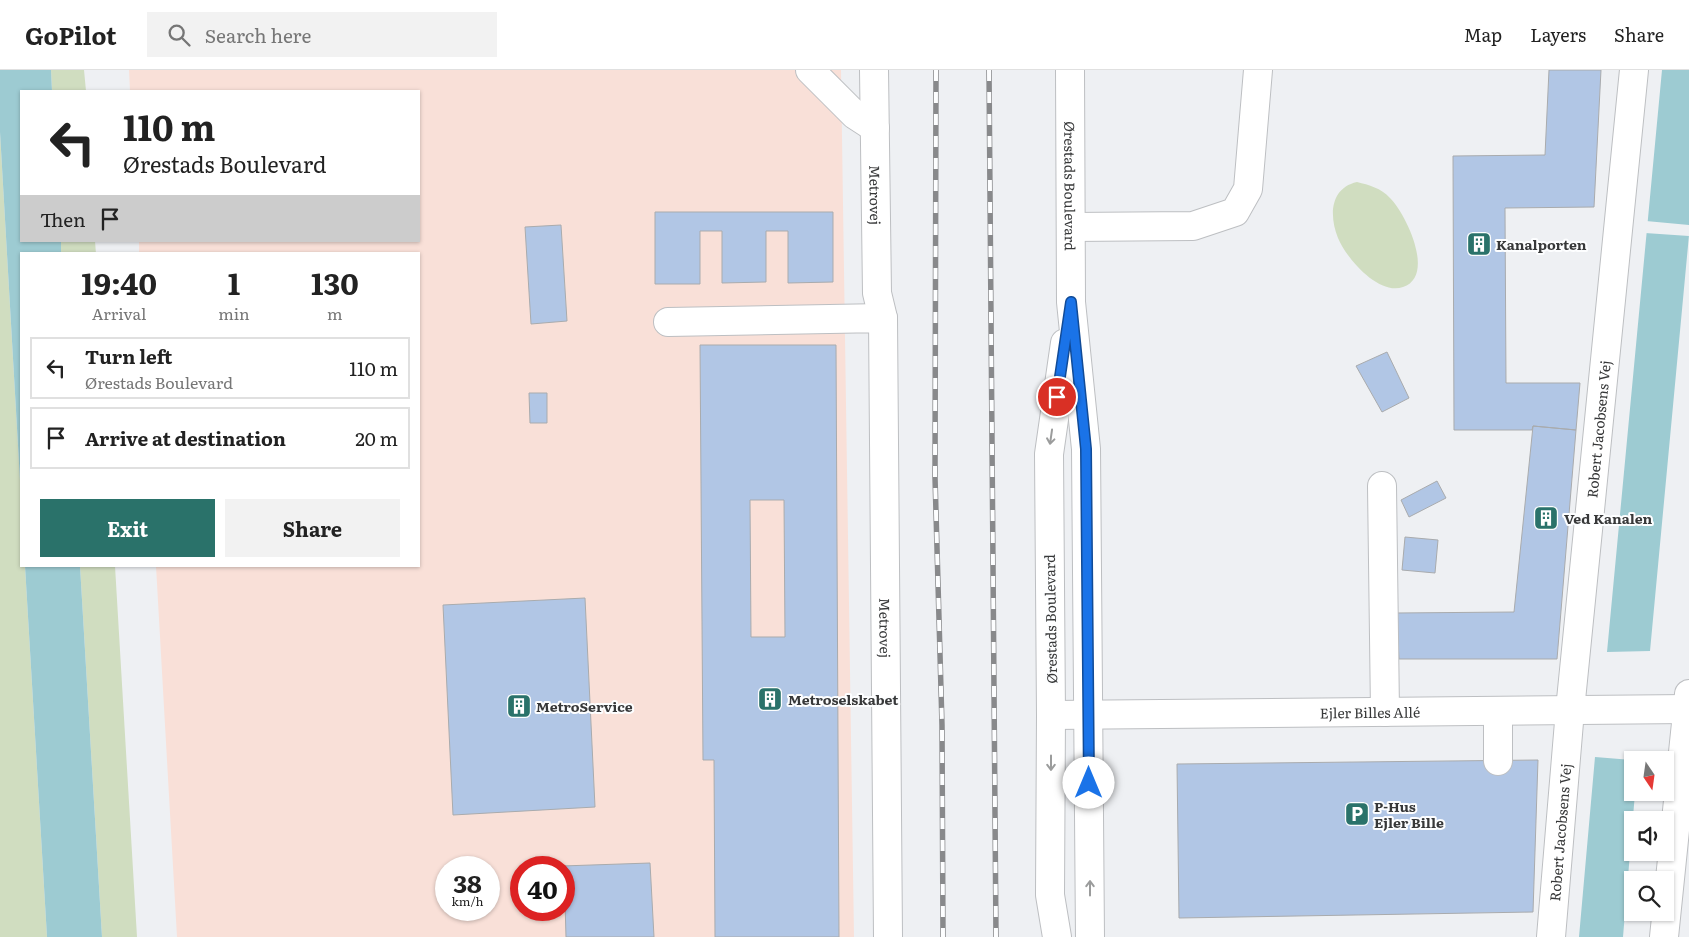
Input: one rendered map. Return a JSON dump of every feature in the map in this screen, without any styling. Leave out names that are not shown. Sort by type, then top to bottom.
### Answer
[{"type":"street","points":[[810,70],[855,114],[875,128]]},
{"type":"street","name":"Metrovej","points":[[874,70],[877,293],[883,318],[888,937]]},
{"type":"street","name":"Ørestads Boulevard","points":[[1070,70],[1071,302],[1086,449],[1090,937]]},
{"type":"street","points":[[1071,227],[1193,226],[1235,212],[1248,189],[1258,70]]},
{"type":"street","name":"Robert Jacobsens Vej","points":[[1551,937],[1546,865],[1570,710],[1634,70]]},
{"type":"street","name":"Ørestads Boulevard","points":[[1057,937],[1050,896],[1049,454],[1071,302]]},
{"type":"street","points":[[668,322],[883,318]]},
{"type":"street","points":[[1382,486],[1385,712]]},
{"type":"street","points":[[1664,937],[1681,849],[1688,704]]},
{"type":"street","name":"Ejler Billes Allé","points":[[1051,715],[1570,710],[1688,704]]},
{"type":"street","points":[[1498,711],[1498,761]]},
{"type":"shaded area","points":[[129,70],[841,70],[854,937],[177,937],[156,567],[420,567],[420,252],[139,252],[139,242],[420,242],[420,90],[130,90]]},
{"type":"green space","points":[[51,70],[84,70],[86,90],[52,90]]},
{"type":"green space","points":[[0,132],[20,481],[20,567],[25,567],[47,937],[0,937]]},
{"type":"green space","points":[[1357,182],[1375,187],[1383,192],[1397,206],[1410,230],[1418,258],[1417,271],[1413,281],[1403,287],[1384,286],[1374,281],[1356,265],[1338,238],[1333,221],[1334,204],[1341,190]]},
{"type":"green space","points":[[61,242],[95,242],[96,252],[61,252]]},
{"type":"green space","points":[[80,567],[115,567],[137,937],[102,937]]},
{"type":"water","points":[[0,70],[51,70],[52,90],[20,90],[20,242],[61,242],[61,252],[20,252],[20,481],[0,132]]},
{"type":"water","points":[[1662,70],[1689,70],[1689,235],[1650,651],[1607,652]]},
{"type":"water","points":[[25,567],[80,567],[102,937],[47,937]]},
{"type":"water","points":[[1595,757],[1624,759],[1624,801],[1634,801],[1634,811],[1624,811],[1624,861],[1629,861],[1628,871],[1624,871],[1623,937],[1579,937]]},
{"type":"pier","points":[[1646,221],[1689,225],[1689,236],[1645,233]]},
{"type":"building","name":"Kanalporten","points":[[1549,70],[1601,70],[1594,207],[1505,208],[1506,383],[1580,383],[1576,430],[1533,426],[1532,430],[1454,430],[1453,156],[1545,155]]},
{"type":"building","points":[[655,212],[833,212],[833,282],[788,283],[788,231],[766,231],[766,282],[722,283],[722,231],[700,231],[700,284],[655,284]]},
{"type":"building","points":[[561,225],[567,321],[531,324],[525,227]]},
{"type":"building","name":"Metroselskabet","points":[[700,345],[836,345],[839,937],[715,937],[714,760],[703,760]],"holes":[[[750,500],[784,500],[785,637],[751,637]]]},
{"type":"building","points":[[1387,352],[1409,398],[1382,412],[1356,366]]},
{"type":"building","points":[[529,393],[547,393],[547,423],[530,423]]},
{"type":"building","name":"Ved Kanalen","points":[[1533,426],[1576,430],[1557,659],[1399,659],[1396,613],[1514,612]]},
{"type":"building","points":[[1437,481],[1446,498],[1409,517],[1401,500]]},
{"type":"building","points":[[1405,537],[1438,540],[1435,573],[1402,570]]},
{"type":"building","name":"MetroService","points":[[585,598],[595,807],[453,815],[443,605]]},
{"type":"building","name":"P-Hus Ejler Bille","points":[[1538,760],[1533,912],[1179,918],[1177,764]]},
{"type":"building","points":[[650,863],[654,937],[566,937],[566,921],[575,921],[575,866]]},
{"type":"railway","points":[[936,70],[935,477],[942,725],[943,937]]},
{"type":"railway","points":[[989,70],[996,937]]},
{"type":"place","name":"Kanalporten","points":[[1479,244]]},
{"type":"place","name":"Ved Kanalen","points":[[1546,518]]},
{"type":"place","name":"Metroselskabet","points":[[770,699]]},
{"type":"place","name":"MetroService","points":[[519,706]]},
{"type":"place","name":"P-Hus Ejler Bille","points":[[1357,814]]},
{"type":"route","points":[[1057,397],[1071,302],[1086,449],[1089,783]]}]
